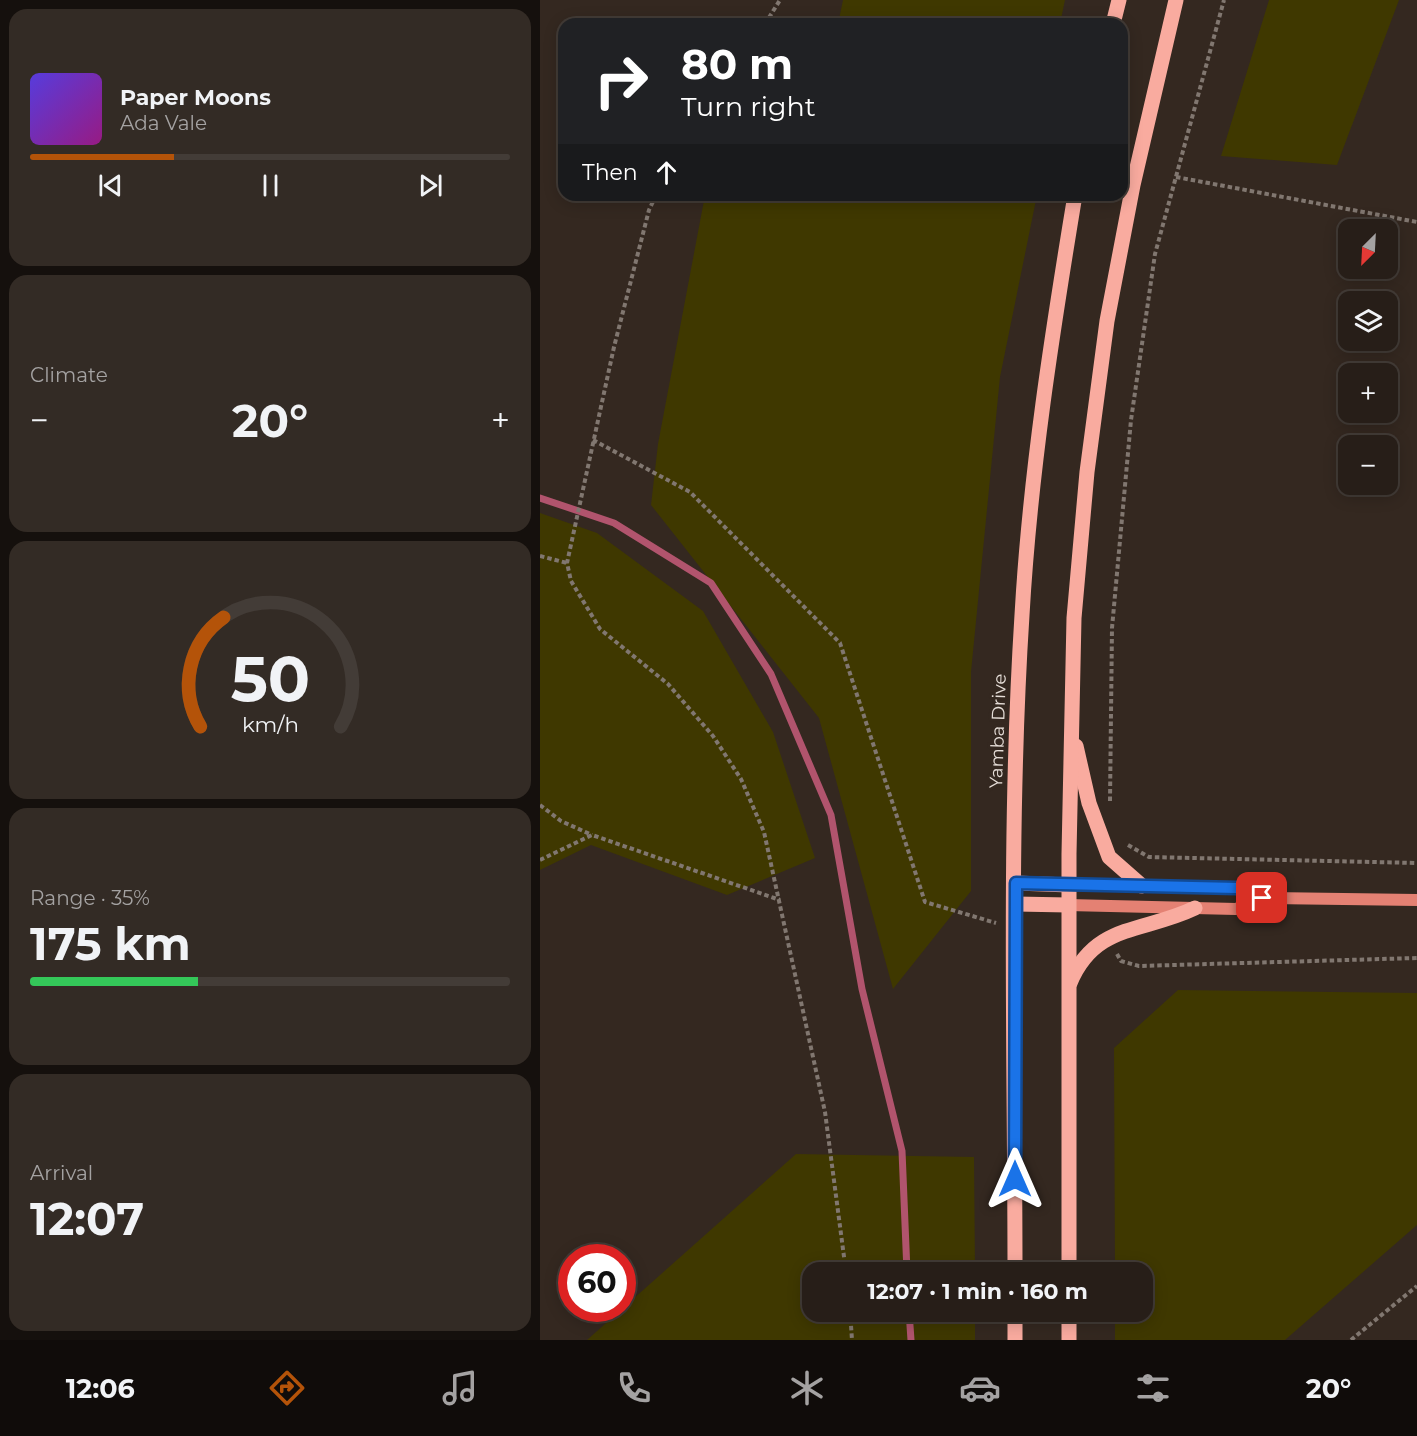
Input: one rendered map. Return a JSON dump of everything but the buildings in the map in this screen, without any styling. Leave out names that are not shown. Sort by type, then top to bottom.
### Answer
[{"type":"main road","points":[[1114,18],[1119,0]]},
{"type":"main road","points":[[1069,1262],[1068,905],[1070,717],[1074,618],[1085,493],[1107,321],[1133,185],[1176,0]]},
{"type":"main road","name":"Yamba Drive","points":[[1015,1262],[1016,760],[1022,614],[1035,468],[1074,201]]},
{"type":"main road","points":[[1070,717],[1089,803],[1107,851],[1126,874],[1142,886]]},
{"type":"main road","points":[[1016,883],[1237,888],[1262,898],[1417,900]]},
{"type":"main road","points":[[1015,904],[1236,909],[1262,898]]},
{"type":"main road","points":[[1069,986],[1077,966],[1092,948],[1106,938],[1172,919],[1195,908]]},
{"type":"main road","points":[[1015,1322],[1016,1340]]},
{"type":"main road","points":[[1069,1322],[1069,1340]]},
{"type":"path","points":[[769,18],[780,0]]},
{"type":"path","points":[[1110,811],[1112,628],[1131,420],[1155,254],[1224,0]]},
{"type":"path","points":[[1176,177],[1417,222]]},
{"type":"path","points":[[654,201],[628,291],[573,527],[567,563],[571,581],[600,629],[668,684],[713,736],[741,779],[764,832],[825,1112],[845,1262]]},
{"type":"path","points":[[593,440],[690,492],[840,643],[925,902],[992,923]]},
{"type":"path","points":[[540,556],[567,563]]},
{"type":"path","points":[[540,805],[561,821],[592,835],[780,900]]},
{"type":"path","points":[[540,860],[592,835]]},
{"type":"path","points":[[1107,851],[1123,840],[1149,857],[1417,862]]},
{"type":"path","points":[[1106,938],[1121,961],[1139,966],[1417,958]]},
{"type":"path","points":[[1352,1340],[1417,1286]]},
{"type":"path","points":[[851,1322],[852,1340]]},
{"type":"shaded area","points":[[843,0],[1065,0],[1061,18],[839,18]]},
{"type":"shaded area","points":[[1269,0],[1399,0],[1337,165],[1221,156]]},
{"type":"shaded area","points":[[704,201],[1036,201],[1000,377],[971,672],[971,891],[893,989],[819,718],[651,505],[658,444]]},
{"type":"shaded area","points":[[540,513],[597,533],[703,611],[773,732],[815,858],[727,895],[591,845],[540,870]]},
{"type":"shaded area","points":[[1178,990],[1417,993],[1417,1225],[1285,1340],[1115,1340],[1115,1322],[1153,1322],[1153,1262],[1115,1262],[1114,1048]]},
{"type":"shaded area","points":[[796,1154],[974,1157],[975,1262],[802,1262],[802,1322],[975,1322],[975,1340],[587,1340],[607,1322],[636,1322],[636,1296]]},
{"type":"waterway","points":[[540,498],[614,523],[711,583],[771,674],[831,815],[862,989],[902,1151],[907,1262]]},
{"type":"waterway","points":[[910,1322],[911,1340]]},
{"type":"route","points":[[1015,1179],[1016,883],[1237,888],[1262,898]]}]
